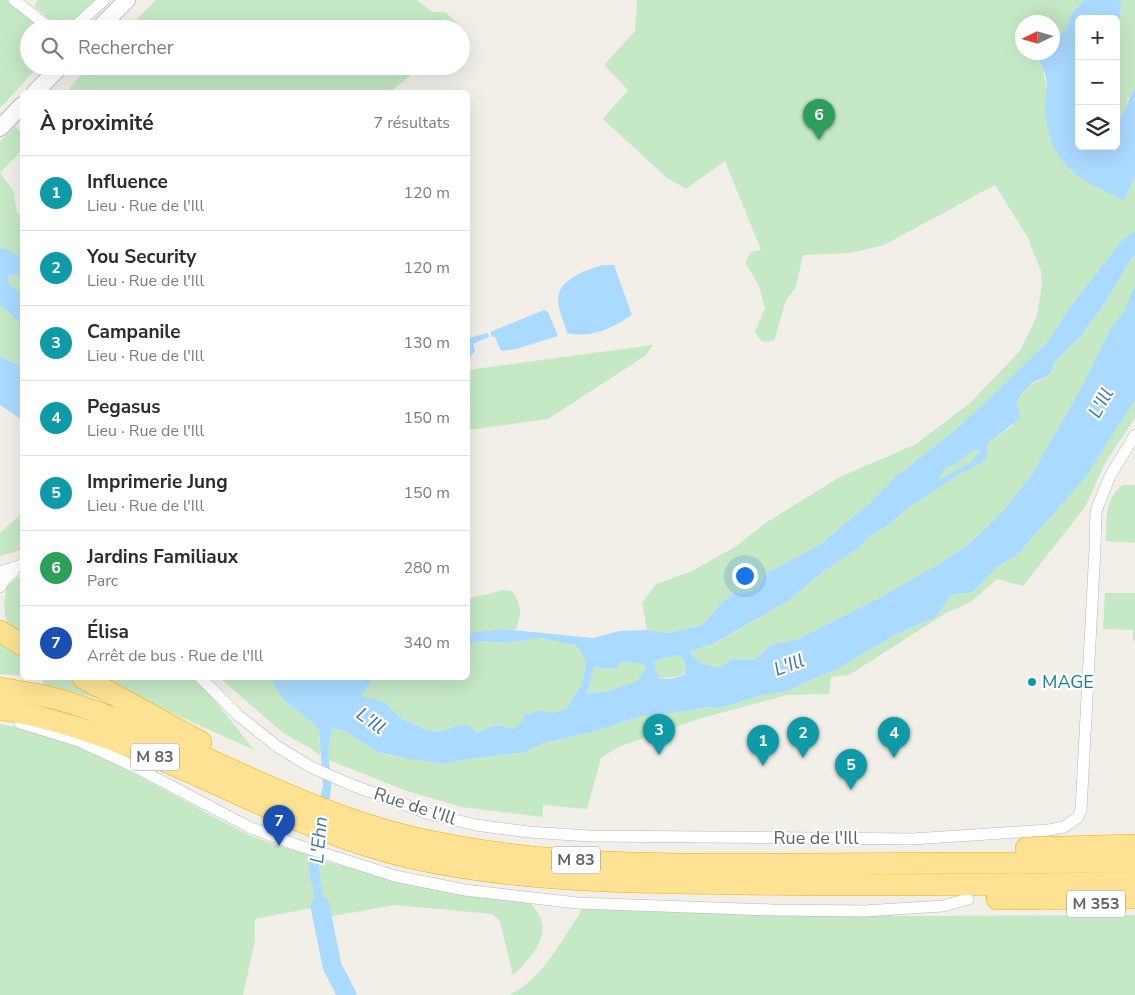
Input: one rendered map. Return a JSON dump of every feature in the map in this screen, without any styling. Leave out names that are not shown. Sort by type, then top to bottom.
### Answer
[{"type":"highway","points":[[0,631],[20,644]]},
{"type":"highway","points":[[87,680],[232,758],[248,777]]},
{"type":"highway","name":"M 83","points":[[0,688],[30,692],[73,703],[139,728],[248,777],[304,812]]},
{"type":"highway","name":"M 83","points":[[2,709],[72,725],[339,825],[408,857],[484,872],[553,879],[702,884],[1135,883]]},
{"type":"highway","name":"M 83","points":[[339,825],[519,856],[635,863],[1135,862]]},
{"type":"highway","points":[[816,864],[839,855],[917,854],[1014,848],[1135,846]]},
{"type":"highway","points":[[702,884],[715,893],[809,898],[1135,898]]},
{"type":"highway","name":"M 353","points":[[1058,899],[1095,904],[1135,905]]},
{"type":"main road","points":[[107,20],[127,0]]},
{"type":"main road","points":[[37,90],[52,75]]},
{"type":"main road","points":[[0,128],[20,107]]},
{"type":"street","points":[[14,0],[40,20]]},
{"type":"street","points":[[84,20],[104,0]]},
{"type":"street","name":"Rue de l'Ill","points":[[203,680],[239,716],[278,747],[311,767],[349,784],[430,814],[476,825],[528,832],[590,836],[913,839],[1049,830],[1064,826],[1078,818],[1081,810],[1096,512],[1110,476],[1135,435]]},
{"type":"street","points":[[6,570],[20,566]]},
{"type":"street","points":[[0,587],[13,572],[6,570]]},
{"type":"street","points":[[2,709],[18,722],[79,742],[135,767],[249,827],[331,857],[395,876],[466,890],[577,903],[864,911],[944,906],[968,899]]},
{"type":"green space","points":[[0,0],[10,0],[32,20],[20,20],[20,75],[31,75],[0,108]]},
{"type":"green space","points":[[38,0],[98,0],[78,20],[50,20],[34,6]]},
{"type":"green space","points":[[156,0],[417,0],[432,12],[445,12],[454,20],[136,20]]},
{"type":"green space","points":[[637,0],[1084,0],[1071,13],[1067,28],[1060,35],[1060,15],[1015,15],[1015,60],[1038,60],[1043,69],[1046,87],[1071,171],[1112,194],[1126,197],[1135,176],[1135,231],[1123,239],[1069,308],[1048,341],[990,398],[955,430],[895,477],[870,503],[819,545],[765,574],[759,589],[747,594],[733,593],[724,600],[702,625],[667,633],[647,630],[642,603],[656,584],[690,572],[735,547],[767,522],[840,477],[916,444],[970,403],[1020,351],[1037,316],[1042,284],[1041,271],[1028,238],[995,185],[884,245],[851,253],[803,255],[796,287],[786,300],[774,341],[762,342],[755,332],[765,308],[759,286],[745,262],[751,252],[761,250],[725,161],[686,189],[666,177],[603,119],[628,90],[604,65],[635,31]]},
{"type":"green space","points":[[1121,0],[1135,0],[1135,88],[1127,100],[1124,114],[1120,116],[1120,60]]},
{"type":"green space","points":[[81,75],[411,75],[393,90],[70,90]]},
{"type":"green space","points":[[15,126],[20,132],[20,152],[0,173],[0,142]]},
{"type":"green space","points":[[0,173],[13,190],[17,213],[20,214],[20,254],[14,255],[8,249],[0,248]]},
{"type":"green space","points":[[1133,256],[1135,257],[1135,285],[1124,313],[1111,328],[1081,388],[1032,474],[1004,510],[971,542],[942,562],[879,598],[798,639],[771,645],[754,660],[731,659],[720,668],[701,663],[690,653],[714,644],[788,601],[824,569],[860,547],[866,539],[888,525],[911,506],[962,473],[975,467],[985,458],[988,444],[1012,426],[1016,402],[1030,385],[1049,376],[1053,364],[1079,338],[1101,309]]},
{"type":"green space","points":[[20,274],[20,293],[9,284],[8,275]]},
{"type":"green space","points":[[0,306],[12,315],[20,325],[20,366],[0,356]]},
{"type":"green space","points":[[653,345],[645,356],[548,419],[470,430],[470,370]]},
{"type":"green space","points":[[1135,400],[1135,418],[1106,461],[1085,507],[1023,586],[997,579],[971,602],[946,613],[849,675],[831,677],[829,694],[787,695],[702,718],[618,747],[601,758],[587,809],[543,805],[543,817],[462,807],[407,791],[328,760],[328,741],[333,728],[344,731],[377,752],[444,764],[526,752],[544,743],[597,731],[642,716],[707,707],[720,708],[762,695],[787,691],[832,672],[895,635],[936,617],[951,595],[973,592],[997,567],[1018,554],[1045,523]]},
{"type":"green space","points":[[975,449],[980,451],[971,462],[941,480],[939,477],[946,468],[956,464]]},
{"type":"green space","points":[[1123,485],[1135,485],[1135,543],[1106,541],[1110,503],[1117,490]]},
{"type":"green space","points":[[20,515],[20,551],[0,556],[0,533]]},
{"type":"green space","points":[[20,576],[20,637],[7,624],[4,608],[7,586]]},
{"type":"green space","points":[[503,590],[512,591],[518,601],[520,610],[516,630],[502,629],[470,633],[470,598]]},
{"type":"green space","points":[[1105,593],[1135,593],[1135,641],[1133,641],[1133,630],[1103,629]]},
{"type":"green space","points":[[542,638],[577,646],[586,661],[582,684],[568,708],[554,713],[542,710],[522,721],[513,729],[495,726],[477,733],[458,725],[439,732],[424,729],[399,717],[385,702],[359,696],[372,680],[470,680],[470,644],[480,641],[507,643]]},
{"type":"green space","points":[[3,643],[20,653],[20,676],[0,674],[0,644]]},
{"type":"green space","points":[[681,655],[686,665],[683,675],[659,679],[654,663],[660,659]]},
{"type":"green space","points":[[622,662],[645,664],[648,667],[637,681],[611,690],[587,694],[594,667],[616,669]]},
{"type":"green space","points":[[43,680],[71,680],[104,700],[43,684]]},
{"type":"green space","points":[[99,680],[194,680],[213,698],[254,750]]},
{"type":"green space","points":[[222,680],[271,680],[283,699],[319,730],[320,756],[312,749],[283,733]]},
{"type":"green space","points":[[0,724],[31,731],[92,753],[245,833],[309,855],[309,871],[317,907],[255,919],[255,940],[243,995],[0,995]]},
{"type":"green space","points":[[319,860],[425,886],[530,902],[541,919],[542,935],[530,958],[513,976],[500,921],[492,914],[395,905],[326,917],[321,893]]},
{"type":"green space","points":[[582,906],[912,916],[1135,915],[1135,995],[509,995],[531,980],[549,960],[579,915]]},
{"type":"water","points":[[1084,0],[1121,0],[1120,21],[1120,15],[1075,15],[1075,150],[1120,150],[1120,116],[1122,116],[1135,88],[1135,176],[1123,200],[1094,186],[1071,170],[1055,149],[1049,134],[1046,112],[1046,78],[1039,60],[1060,60],[1060,35],[1067,28],[1071,14]]},
{"type":"water","name":"L'Ill","points":[[1135,231],[1135,257],[1133,256],[1101,309],[1079,338],[1053,364],[1048,376],[1030,385],[1019,398],[1016,402],[1021,417],[988,444],[986,458],[975,467],[962,473],[911,506],[888,525],[866,539],[860,547],[824,570],[788,601],[713,644],[690,653],[701,663],[720,668],[731,659],[754,660],[771,645],[798,639],[879,598],[942,562],[971,542],[1004,510],[1032,474],[1081,388],[1111,328],[1124,312],[1135,285],[1135,400],[1083,480],[1018,554],[997,567],[973,592],[951,595],[936,617],[895,635],[832,672],[787,691],[762,695],[720,708],[707,707],[642,716],[597,731],[544,743],[526,752],[444,764],[377,752],[344,731],[333,728],[328,753],[331,789],[319,853],[321,886],[329,930],[322,931],[309,871],[310,838],[323,786],[319,730],[283,699],[271,680],[372,680],[360,696],[385,702],[399,717],[424,729],[439,732],[458,725],[468,725],[477,733],[495,726],[513,729],[522,721],[524,715],[542,710],[554,713],[568,708],[570,701],[582,684],[586,661],[577,646],[542,638],[507,643],[480,641],[470,644],[470,633],[502,629],[593,638],[619,631],[647,630],[667,633],[702,625],[724,600],[733,593],[747,594],[759,589],[765,574],[819,545],[870,503],[895,477],[955,430],[1048,341],[1069,308],[1123,239]],"holes":[[[975,449],[980,451],[971,462],[941,479],[939,477],[946,468],[956,464]],[[680,655],[686,665],[684,675],[670,679],[659,679],[654,663],[660,659]],[[622,662],[644,664],[647,667],[637,681],[611,690],[587,694],[594,667],[616,669]]]},
{"type":"water","points":[[0,248],[8,249],[14,255],[20,254],[20,274],[8,276],[9,284],[20,293],[20,325],[12,315],[0,306]]},
{"type":"water","points":[[603,265],[614,265],[632,315],[601,331],[585,335],[567,333],[559,306],[558,298],[560,291],[575,276]]},
{"type":"water","points":[[544,310],[548,312],[558,336],[516,349],[501,351],[495,337],[492,337],[490,332]]},
{"type":"water","points":[[488,333],[489,337],[473,344],[475,351],[470,358],[470,338]]},
{"type":"water","points":[[0,356],[20,366],[20,419],[0,405]]},
{"type":"water","points":[[332,947],[340,972],[352,995],[337,995],[329,974],[323,948]]},
{"type":"waterway","name":"L'Ehn","points":[[320,906],[332,966],[347,995]]},
{"type":"place","name":"Jardins Familiaux","points":[[819,140]]},
{"type":"place","name":"MAGE","points":[[1032,682]]},
{"type":"place","name":"Campanile","points":[[659,755]]},
{"type":"place","name":"You Security","points":[[803,758]]},
{"type":"place","name":"Pegasus","points":[[894,758]]},
{"type":"place","name":"Influence","points":[[763,766]]},
{"type":"place","name":"Imprimerie Jung","points":[[851,790]]},
{"type":"place","name":"Élisa","points":[[279,846]]}]
